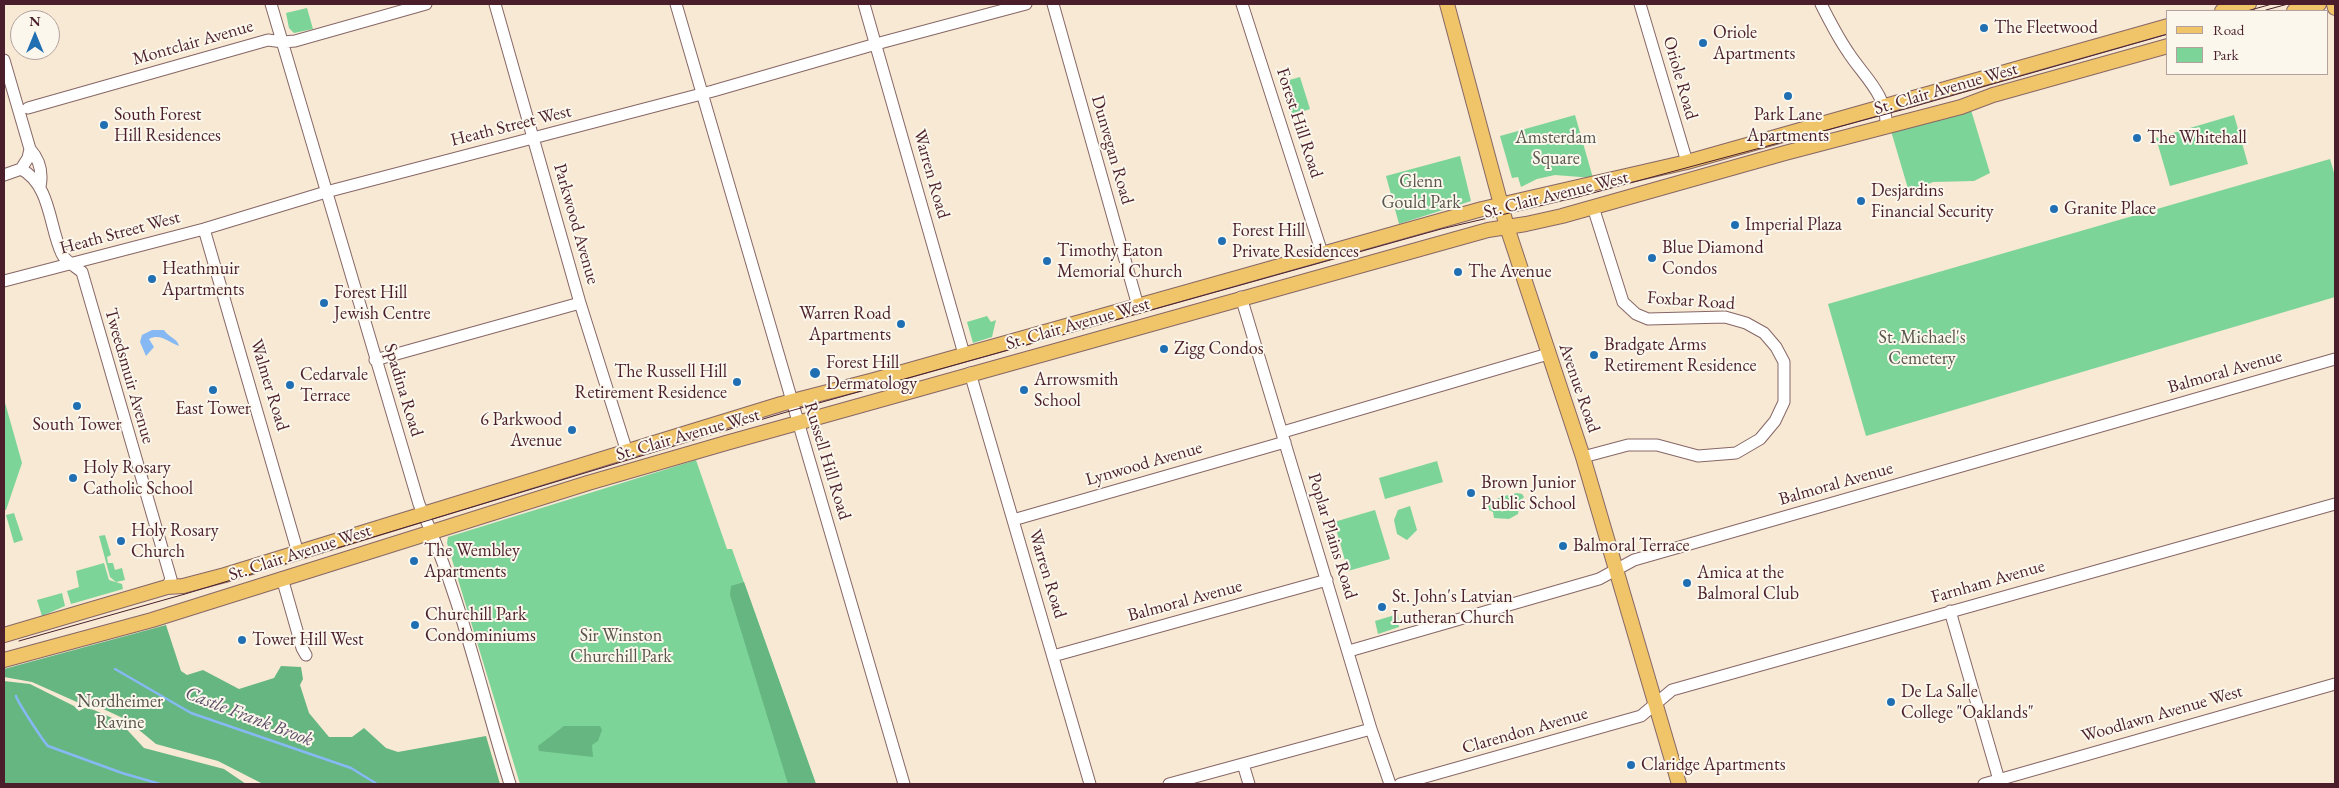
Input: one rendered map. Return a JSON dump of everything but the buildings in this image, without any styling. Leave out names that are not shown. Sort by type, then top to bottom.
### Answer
[{"type":"main road","name":"Avenue Road","points":[[1447,4],[1507,226],[1583,457],[1679,784]]},
{"type":"main road","points":[[2226,10],[2249,4]]},
{"type":"main road","points":[[2298,10],[2319,4]]},
{"type":"main road","points":[[2334,4],[2335,8]]},
{"type":"main road","name":"St. Clair Avenue West","points":[[4,635],[167,587],[183,586],[791,402],[1074,322],[1138,306],[1501,204],[1687,162],[2166,27]]},
{"type":"main road","name":"St. Clair Avenue West","points":[[4,660],[152,620],[588,483],[970,373],[1479,232],[1526,224],[1593,207],[1961,107],[1993,96],[2166,47]]},
{"type":"main road","points":[[1074,322],[1079,344]]},
{"type":"street","name":"Spadina Road","points":[[271,4],[284,42],[375,360],[423,513],[432,532],[470,643],[510,784]]},
{"type":"street","name":"Montclair Avenue","points":[[28,108],[268,40],[284,42],[298,40],[426,4]]},
{"type":"street","name":"Parkwood Avenue","points":[[495,4],[580,303],[627,452]]},
{"type":"street","name":"Russell Hill Road","points":[[676,4],[904,784]]},
{"type":"street","name":"Warren Road","points":[[864,4],[964,354]]},
{"type":"street","name":"Heath Street West","points":[[4,281],[204,229],[326,192],[702,93],[1026,4]]},
{"type":"street","name":"Dunvegan Road","points":[[1053,4],[1138,306]]},
{"type":"street","name":"Forest Hill Road","points":[[1242,4],[1322,253]]},
{"type":"street","name":"Oriole Road","points":[[1640,4],[1687,162]]},
{"type":"street","points":[[1820,4],[1835,33],[1876,90],[1884,105],[1886,127]]},
{"type":"street","name":"Tweedsmuir Avenue","points":[[4,60],[30,149],[38,158],[40,164],[42,179],[40,186],[63,256],[82,272],[128,436],[161,540],[171,578],[167,587]]},
{"type":"street","points":[[21,170],[28,158],[30,149]]},
{"type":"street","points":[[4,175],[21,170],[29,174],[40,186]]},
{"type":"street","name":"Foxbar Road","points":[[1583,457],[1628,446],[1657,445],[1698,456],[1736,453],[1760,439],[1775,421],[1784,402],[1784,362],[1776,347],[1764,333],[1746,322],[1725,317],[1648,319],[1632,310],[1623,302],[1593,207]]},
{"type":"street","name":"Walmer Road","points":[[204,229],[298,552]]},
{"type":"street","name":"Poplar Plains Road","points":[[1241,297],[1371,729],[1390,784]]},
{"type":"street","points":[[375,360],[580,303]]},
{"type":"street","name":"Lynwood Avenue","points":[[1012,520],[1548,354]]},
{"type":"street","name":"Balmoral Avenue","points":[[1349,651],[1599,579],[1634,560],[2335,359]]},
{"type":"street","name":"Warren Road","points":[[970,373],[1090,784]]},
{"type":"street","name":"Farnham Avenue","points":[[1655,705],[1672,690],[2335,504]]},
{"type":"street","points":[[282,578],[302,648],[306,654]]},
{"type":"street","name":"Balmoral Avenue","points":[[1053,656],[1327,580]]},
{"type":"street","points":[[1950,611],[1999,780]]},
{"type":"street","name":"Woodlawn Avenue West","points":[[1984,784],[2335,684]]},
{"type":"street","name":"Clarendon Avenue","points":[[1400,784],[1638,717],[1655,705]]},
{"type":"street","points":[[1169,784],[1371,729]]},
{"type":"street","points":[[1243,764],[1249,784]]},
{"type":"green space","points":[[307,8],[313,29],[294,33],[289,28],[286,13]]},
{"type":"green space","points":[[1300,77],[1310,109],[1292,115],[1282,82]]},
{"type":"green space","points":[[1971,110],[1990,173],[1974,181],[1933,182],[1909,192],[1891,131]]},
{"type":"green space","name":"Amsterdam Square","points":[[1575,115],[1593,178],[1555,175],[1537,179],[1521,187],[1518,177],[1512,178],[1500,136]]},
{"type":"green space","points":[[2234,115],[2248,164],[2170,186],[2156,138]]},
{"type":"green space","name":"Glenn Gould Park","points":[[1460,156],[1471,201],[1399,224],[1386,176]]},
{"type":"green space","name":"St. Michael's Cemetery","points":[[2330,159],[2335,176],[2335,297],[1866,436],[1828,304]]},
{"type":"green space","points":[[987,316],[991,322],[996,320],[992,337],[973,343],[967,322]]},
{"type":"green space","points":[[4,399],[22,463],[6,510],[4,510]]},
{"type":"green space","name":"Sir Winston Churchill Park","points":[[696,460],[727,549],[732,549],[816,784],[520,784],[447,543],[448,537]]},
{"type":"green space","points":[[1437,461],[1443,482],[1385,499],[1379,478]]},
{"type":"green space","points":[[1517,493],[1522,494],[1524,497],[1520,501],[1518,514],[1509,519],[1494,518],[1493,512],[1489,510],[1488,505],[1500,497]]},
{"type":"green space","points":[[1410,506],[1417,530],[1407,540],[1397,534],[1394,520],[1398,510]]},
{"type":"green space","points":[[1375,510],[1390,559],[1348,571],[1334,522]]},
{"type":"green space","points":[[14,513],[23,540],[14,543],[6,515]]},
{"type":"green space","points":[[105,535],[111,555],[107,557],[108,563],[113,563],[115,570],[122,568],[125,580],[116,582],[110,577],[99,536]]},
{"type":"green space","points":[[104,563],[109,580],[122,584],[123,589],[71,604],[67,591],[79,587],[76,571]]},
{"type":"green space","points":[[744,582],[816,784],[788,784],[730,595],[731,586]]},
{"type":"green space","points":[[62,593],[65,606],[42,616],[37,600]]},
{"type":"green space","points":[[1398,614],[1399,627],[1378,634],[1375,621]]},
{"type":"green space","name":"Nordheimer Ravine","points":[[166,625],[181,671],[187,675],[203,670],[239,689],[274,678],[281,666],[301,667],[303,679],[300,685],[309,713],[329,737],[352,737],[364,728],[386,748],[398,752],[486,736],[500,784],[263,784],[218,761],[156,744],[127,720],[97,706],[79,703],[32,682],[4,677],[4,669]]},
{"type":"green space","points":[[4,681],[30,684],[74,706],[79,711],[85,708],[94,710],[119,721],[144,748],[224,769],[246,784],[4,784]]},
{"type":"green space","points":[[564,726],[600,726],[602,730],[598,741],[592,745],[593,757],[539,751],[538,746]]},
{"type":"water","points":[[152,330],[164,330],[179,346],[161,338],[153,337],[149,339],[154,347],[146,356],[140,342],[142,335]]},
{"type":"waterway","name":"Castle Frank Brook","points":[[115,669],[191,713],[351,768],[377,784]]},
{"type":"waterway","name":"Castle Frank Brook","points":[[16,696],[30,721],[48,746],[122,773],[160,784]]},
{"type":"tram line","points":[[2251,10],[2272,4]]},
{"type":"tram line","points":[[2266,10],[2288,4]]},
{"type":"tram line","points":[[19,641],[185,594],[783,413],[1441,229],[1578,197],[1905,109],[2166,35]]},
{"type":"place","name":"The Fleetwood","points":[[1984,28]]},
{"type":"place","name":"Oriole Apartments","points":[[1703,43]]},
{"type":"place","name":"Park Lane Apartments","points":[[1788,96]]},
{"type":"place","name":"South Forest Hill Residences","points":[[104,125]]},
{"type":"place","name":"The Whitehall","points":[[2137,138]]},
{"type":"place","name":"Desjardins Financial Security","points":[[1861,201]]},
{"type":"place","name":"Granite Place","points":[[2054,209]]},
{"type":"place","name":"Imperial Plaza","points":[[1735,225]]},
{"type":"place","name":"Forest Hill Private Residences","points":[[1222,241]]},
{"type":"place","name":"Blue Diamond Condos","points":[[1652,258]]},
{"type":"place","name":"Timothy Eaton Memorial Church","points":[[1047,261]]},
{"type":"place","name":"The Avenue","points":[[1458,272]]},
{"type":"place","name":"Heathmuir Apartments","points":[[152,279]]},
{"type":"place","name":"Forest Hill Jewish Centre","points":[[324,303]]},
{"type":"place","name":"Warren Road Apartments","points":[[901,324]]},
{"type":"place","name":"Zigg Condos","points":[[1164,349]]},
{"type":"place","name":"Bradgate Arms Retirement Residence","points":[[1594,355]]},
{"type":"place","name":"Forest Hill Dermatology","points":[[815,373]]},
{"type":"place","name":"The Russell Hill Retirement Residence","points":[[737,382]]},
{"type":"place","name":"Cedarvale Terrace","points":[[290,385]]},
{"type":"place","name":"East Tower","points":[[213,390]]},
{"type":"place","name":"Arrowsmith School","points":[[1024,390]]},
{"type":"place","name":"South Tower","points":[[77,406]]},
{"type":"place","name":"6 Parkwood Avenue","points":[[572,430]]},
{"type":"place","name":"Holy Rosary Catholic School","points":[[73,478]]},
{"type":"place","name":"Brown Junior Public School","points":[[1471,493]]},
{"type":"place","name":"Holy Rosary Church","points":[[121,541]]},
{"type":"place","name":"Balmoral Terrace","points":[[1563,546]]},
{"type":"place","name":"The Wembley Apartments","points":[[414,561]]},
{"type":"place","name":"Amica at the Balmoral Club","points":[[1687,583]]},
{"type":"place","name":"St. John's Latvian Lutheran Church","points":[[1382,607]]},
{"type":"place","name":"Churchill Park Condominiums","points":[[415,625]]},
{"type":"place","name":"Tower Hill West","points":[[242,640]]},
{"type":"place","name":"De La Salle College \"Oaklands\"","points":[[1891,702]]},
{"type":"place","name":"Claridge Apartments","points":[[1631,765]]}]
